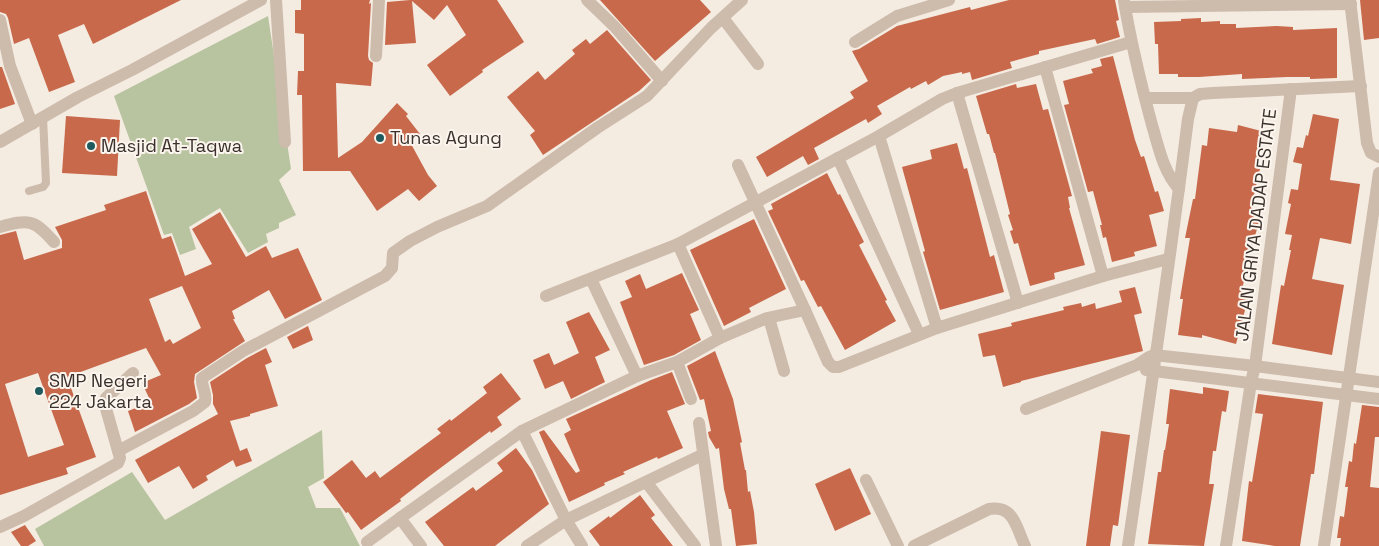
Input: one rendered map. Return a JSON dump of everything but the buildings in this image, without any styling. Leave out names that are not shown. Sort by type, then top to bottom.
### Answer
[{"type":"street","points":[[0,142],[78,97],[132,70],[260,0]]},
{"type":"street","points":[[276,0],[285,142]]},
{"type":"street","points":[[376,56],[379,0]]},
{"type":"street","points":[[586,0],[615,27],[662,81]]},
{"type":"street","points":[[118,451],[193,411],[205,402],[206,394],[202,378],[243,352],[385,276],[392,268],[393,253],[437,227],[487,206],[597,128],[647,96],[742,0]]},
{"type":"street","points":[[855,42],[897,16],[949,0]]},
{"type":"street","points":[[1179,189],[1163,163],[1131,42],[1125,4],[1351,2],[1367,144],[1371,152],[1379,157]]},
{"type":"street","points":[[723,18],[758,64]]},
{"type":"street","points":[[0,20],[10,66],[38,120]]},
{"type":"street","points":[[546,296],[678,244],[879,136],[942,99],[1131,42]]},
{"type":"street","points":[[1045,67],[1103,276]]},
{"type":"street","name":"JALAN GRIYA DADAP ESTATE","points":[[1145,98],[1193,98],[1200,94],[1212,93],[1361,86]]},
{"type":"street","name":"JALAN GRIYA DADAP ESTATE","points":[[1226,546],[1255,366],[1291,89]]},
{"type":"street","points":[[957,93],[1018,303]]},
{"type":"street","points":[[1128,546],[1157,355],[1168,258],[1188,119],[1193,98]]},
{"type":"street","points":[[879,136],[937,328]]},
{"type":"street","points":[[838,158],[919,334]]},
{"type":"street","points":[[738,165],[828,362],[833,367],[839,367],[937,328],[1103,276],[1168,258]]},
{"type":"street","points":[[1324,546],[1379,173]]},
{"type":"street","points":[[0,226],[21,221],[29,222],[37,226],[54,242]]},
{"type":"street","points":[[678,244],[720,338]]},
{"type":"street","points":[[591,279],[637,376]]},
{"type":"street","points":[[367,542],[522,431],[637,376],[677,362],[720,338],[769,318],[805,310]]},
{"type":"street","points":[[769,318],[784,371]]},
{"type":"street","points":[[1026,409],[1137,366],[1149,357],[1157,355]]},
{"type":"street","name":"JALAN GRIYA DADAP ESTATE","points":[[1157,355],[1379,382]]},
{"type":"street","points":[[677,362],[691,399]]},
{"type":"street","points":[[1137,366],[1154,372],[1251,382],[1379,399]]},
{"type":"street","points":[[0,527],[118,464],[120,458],[105,405],[106,398],[133,372]]},
{"type":"street","points":[[699,423],[702,456],[716,546]]},
{"type":"street","points":[[522,431],[566,520],[582,546]]},
{"type":"street","points":[[527,546],[566,520],[702,456]]},
{"type":"street","points":[[866,480],[898,546]]},
{"type":"street","points":[[647,483],[695,546]]},
{"type":"street","points":[[914,546],[989,509],[996,508],[1005,510],[1010,514],[1025,546]]},
{"type":"street","points":[[400,518],[421,546]]},
{"type":"lane","points":[[29,192],[42,188],[46,182],[38,120]]},
{"type":"green space","points":[[268,16],[291,169],[279,180],[296,215],[279,223],[279,228],[266,234],[268,242],[248,253],[220,208],[189,227],[196,249],[180,255],[172,233],[164,235],[114,96]]},
{"type":"green space","points":[[322,430],[324,478],[308,487],[316,508],[340,508],[360,546],[44,546],[35,529],[132,472],[165,520]]},
{"type":"place","name":"Tunas Agung","points":[[380,138]]},
{"type":"place","name":"Masjid At-Taqwa","points":[[91,146]]},
{"type":"place","name":"SMP Negeri 224 Jakarta","points":[[39,391]]}]
